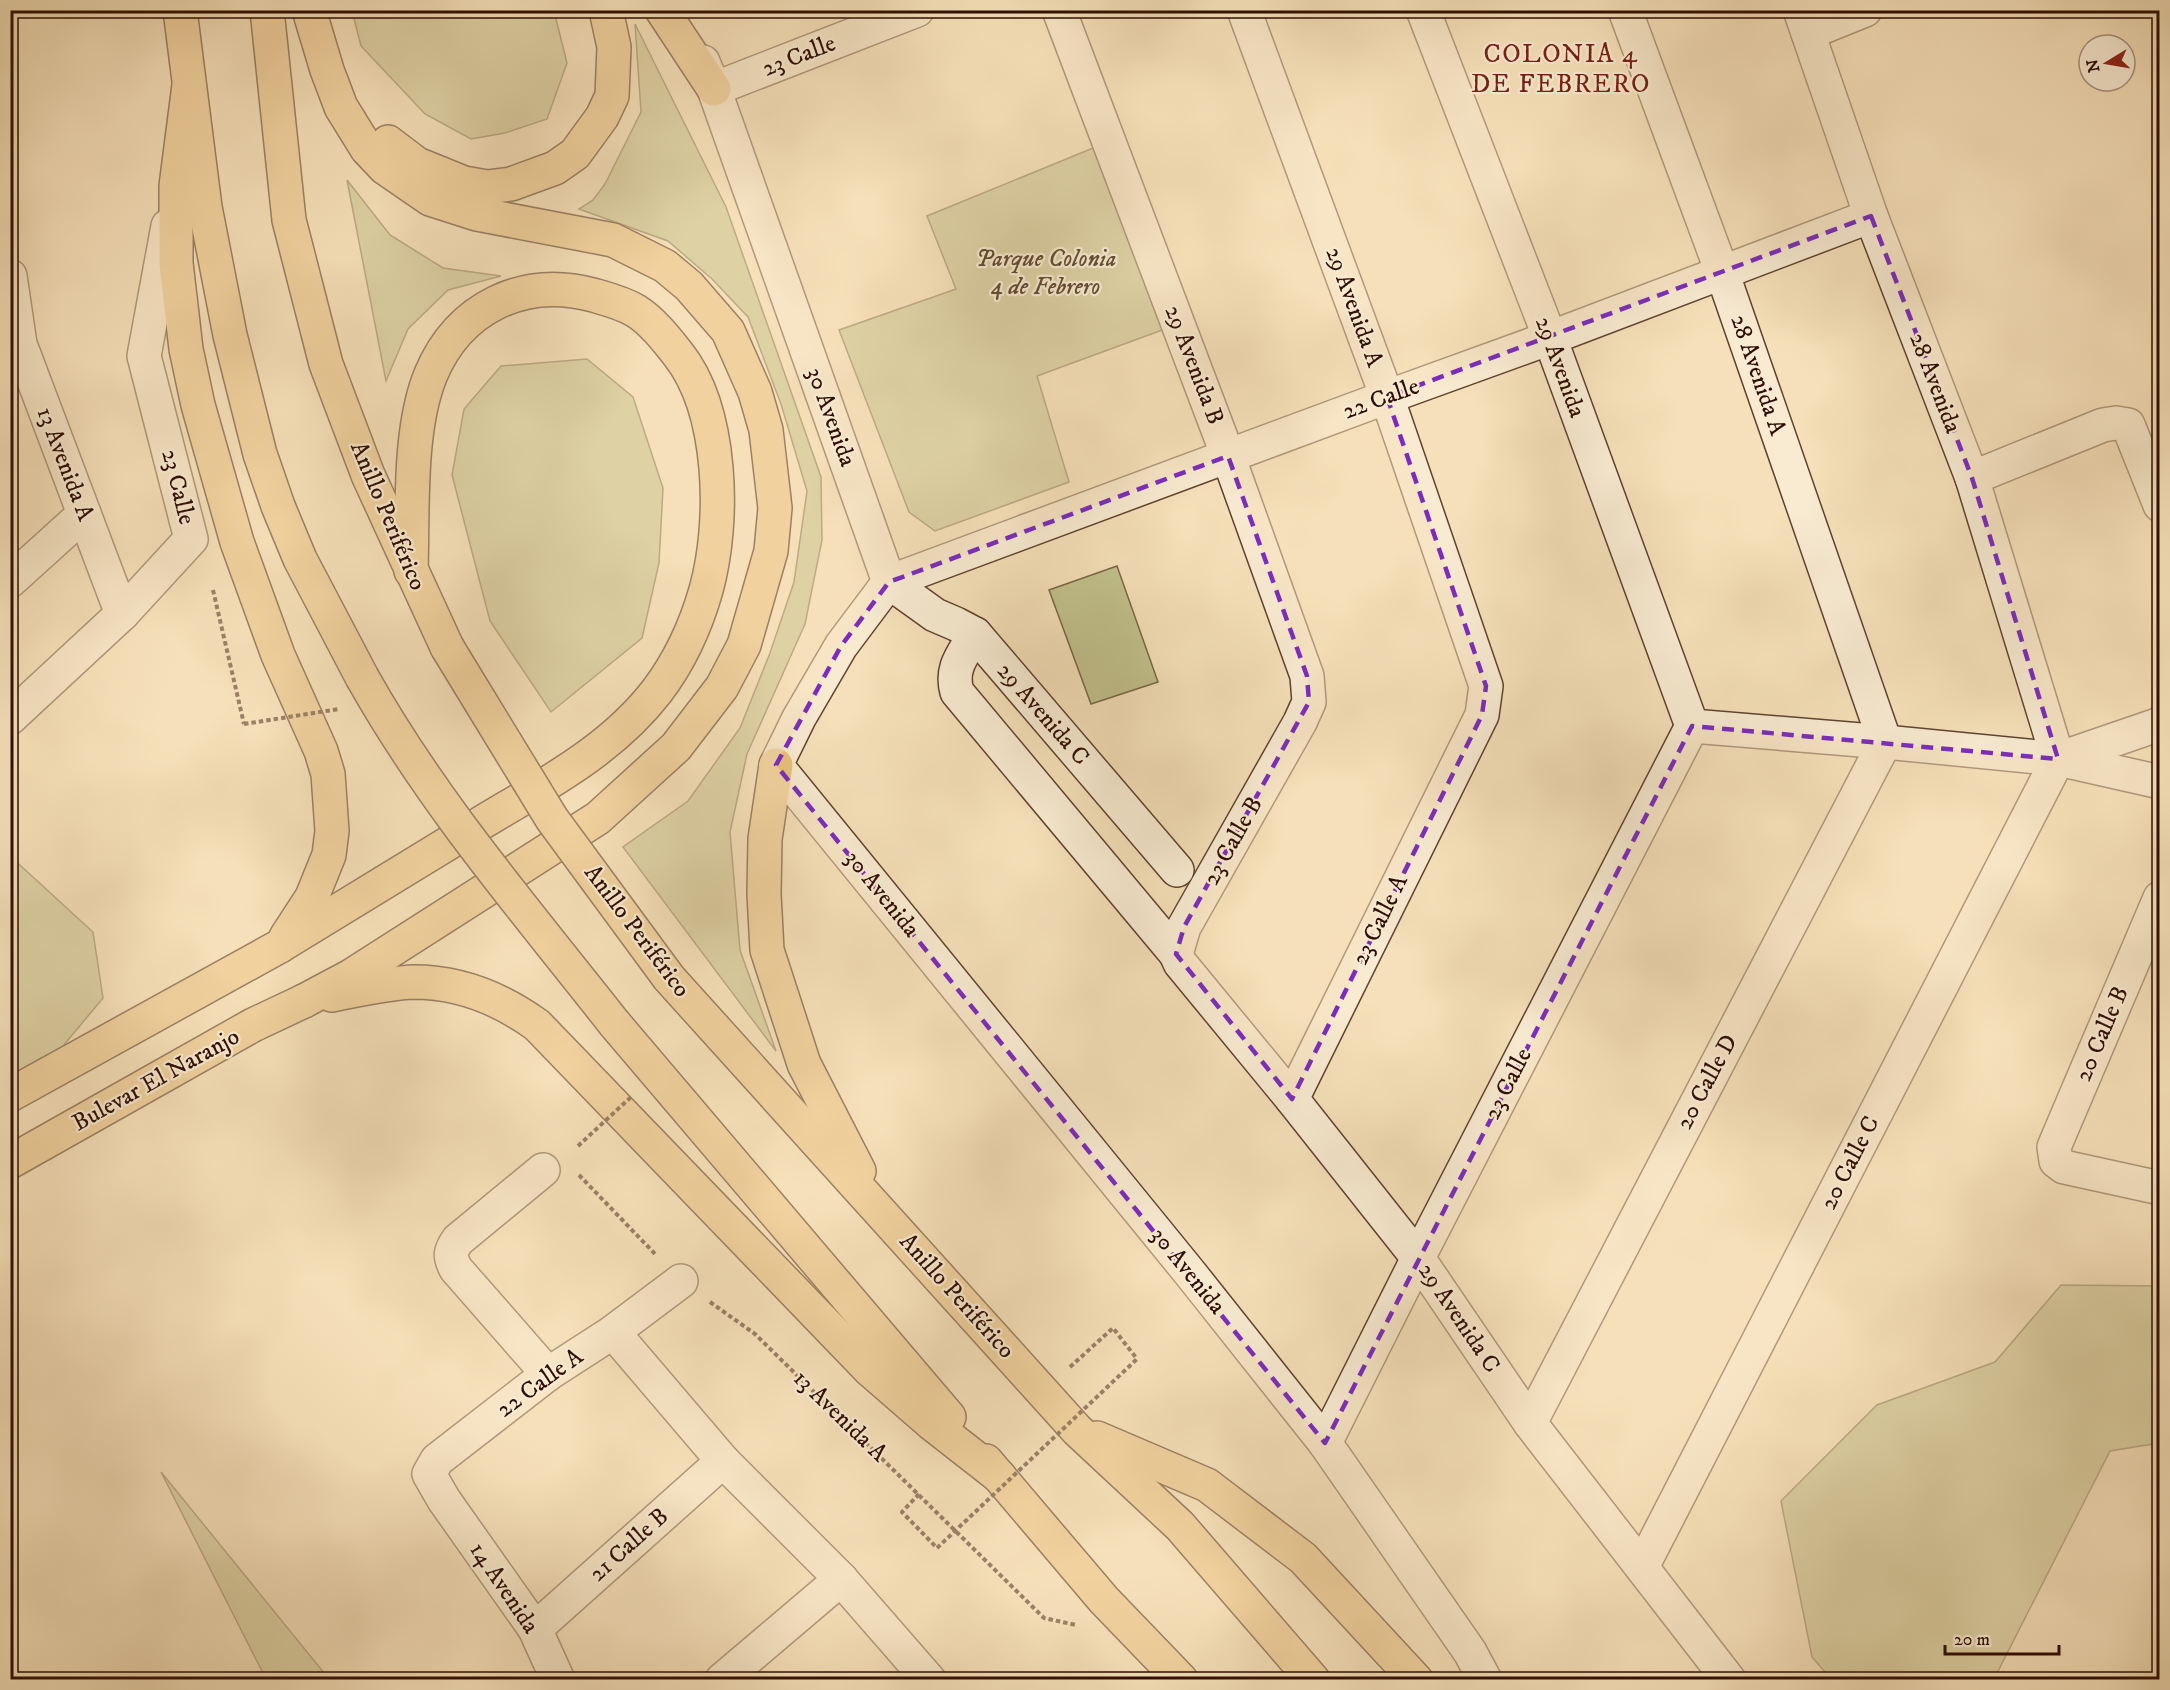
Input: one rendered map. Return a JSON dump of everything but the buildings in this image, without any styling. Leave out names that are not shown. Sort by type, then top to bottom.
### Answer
[{"type":"main road","points":[[180,10],[205,207],[230,335],[260,454],[300,559],[388,723],[484,859],[614,1023],[1104,1600],[1181,1680]]},
{"type":"main road","name":"Anillo Periférico","points":[[267,10],[289,220],[326,363],[368,475],[447,647],[552,819],[669,978],[1077,1430],[1180,1526],[1313,1680]]},
{"type":"main road","name":"Bulevar El Naranjo","points":[[10,1162],[253,1025],[351,976],[598,818],[676,747],[722,687],[744,645],[771,551],[775,508],[766,430],[755,392],[728,331],[689,286],[665,266],[613,240],[477,214],[430,199],[385,168],[367,149],[341,107],[309,10]]},
{"type":"main road","points":[[327,70],[378,134],[417,164],[464,183],[487,187],[511,184],[555,168],[574,154],[602,117],[612,96],[614,47],[606,10]]},
{"type":"main road","points":[[662,10],[714,89]]},
{"type":"main road","points":[[189,85],[176,186],[176,263],[186,349],[198,405],[237,542],[278,655],[321,752],[328,774],[332,831],[329,855],[312,897],[280,946]]},
{"type":"main road","points":[[10,1095],[280,946],[586,759],[634,717],[657,690],[677,660],[695,622],[707,588],[715,540],[717,500],[708,420],[697,386],[680,356],[659,332],[638,312],[612,300],[563,289],[539,289],[516,294],[493,303],[470,319],[441,354],[430,376],[425,394],[415,457],[411,571]]},
{"type":"main road","points":[[776,765],[765,838],[764,894],[767,950],[804,1064],[879,1210]]},
{"type":"main road","points":[[303,1000],[413,982],[467,989],[515,1009],[537,1025],[870,1370],[931,1423],[1000,1477]]},
{"type":"main road","points":[[1077,1430],[1207,1485],[1303,1558],[1416,1680]]},
{"type":"street","name":"30 Avenida","points":[[681,10],[714,89],[890,582]]},
{"type":"street","name":"29 Avenida B","points":[[1059,10],[1228,456],[1307,676],[1309,702],[1300,722]]},
{"type":"street","name":"29 Avenida A","points":[[1244,10],[1387,397],[1486,686],[1482,715],[1468,742]]},
{"type":"street","name":"29 Avenida","points":[[1423,10],[1550,339],[1692,726]]},
{"type":"street","name":"28 Avenida A","points":[[1625,10],[1722,272],[1885,742]]},
{"type":"street","points":[[1804,22],[1864,10]]},
{"type":"street","name":"23 Calle","points":[[714,89],[912,11]]},
{"type":"street","name":"28 Avenida","points":[[1804,22],[1872,216],[1972,478],[2058,759]]},
{"type":"street","name":"23 Calle","points":[[10,718],[122,614],[191,538],[144,356],[176,186]]},
{"type":"street","name":"22 Calle","points":[[890,582],[1387,397],[1550,339],[1872,216]]},
{"type":"street","name":"13 Avenida A","points":[[10,276],[15,349],[84,514],[122,614]]},
{"type":"street","points":[[1972,478],[2103,424],[2116,423],[2128,425],[2160,505]]},
{"type":"street","points":[[10,581],[84,514]]},
{"type":"street","points":[[776,765],[798,718],[841,646],[890,582]]},
{"type":"street","name":"29 Avenida C","points":[[890,582],[934,615],[975,634],[1177,870]]},
{"type":"street","name":"29 Avenida C","points":[[975,634],[954,670],[957,692],[1178,958],[1418,1258],[1530,1423],[1729,1680]]},
{"type":"street","name":"23 Calle B","points":[[1178,958],[1184,927],[1300,722]]},
{"type":"street","points":[[2058,759],[2160,724]]},
{"type":"street","name":"23 Calle","points":[[1325,1443],[1692,726]]},
{"type":"street","points":[[1692,726],[2058,759],[2160,782]]},
{"type":"street","name":"23 Calle A","points":[[1292,1099],[1468,742]]},
{"type":"street","name":"20 Calle D","points":[[1530,1423],[1885,742]]},
{"type":"street","name":"20 Calle C","points":[[1642,1567],[2058,759]]},
{"type":"street","name":"30 Avenida","points":[[776,765],[1183,1264],[1325,1443],[1470,1652],[1485,1680]]},
{"type":"street","name":"20 Calle B","points":[[2160,898],[2054,1147],[2056,1161],[2064,1167],[2160,1188]]},
{"type":"street","points":[[543,1170],[459,1240],[451,1250],[451,1259],[456,1269],[548,1374]]},
{"type":"street","name":"22 Calle A","points":[[444,1500],[429,1474],[437,1460],[548,1374],[613,1332],[681,1281]]},
{"type":"street","points":[[613,1332],[723,1461],[840,1578],[929,1680]]},
{"type":"street","name":"21 Calle B","points":[[535,1629],[723,1461]]},
{"type":"street","name":"14 Avenida","points":[[444,1500],[535,1629],[558,1680]]},
{"type":"street","points":[[722,1680],[840,1578]]},
{"type":"street","points":[[1139,1637],[1156,1680]]},
{"type":"path","points":[[191,538],[208,570],[244,724],[345,708]]},
{"type":"path","points":[[578,1146],[631,1097]]},
{"type":"path","name":"13 Avenida A","points":[[578,1174],[681,1281],[756,1334],[1044,1618],[1139,1637]]},
{"type":"path","points":[[919,1494],[902,1512],[937,1548],[1137,1359],[1113,1328],[1043,1392]]},
{"type":"highlighted area","points":[[1871,216],[1972,478],[2058,759],[1692,726],[1325,1443],[776,765],[841,646],[889,582],[1228,456],[1307,676],[1309,702],[1184,927],[1176,954],[1292,1099],[1482,715],[1486,686],[1387,397]]},
{"type":"green space","points":[[352,11],[554,11],[567,63],[547,119],[505,133],[471,139],[425,114],[361,46]]},
{"type":"green space","points":[[635,24],[726,207],[821,477],[822,540],[805,624],[747,754],[730,832],[740,950],[776,1051],[623,847],[688,801],[740,728],[770,653],[794,582],[807,491],[781,404],[748,317],[712,279],[668,241],[579,209],[593,200],[605,184],[641,112]]},
{"type":"green space","name":"Parque Colonia 4 de Febrero","points":[[1098,146],[1165,329],[1037,376],[1069,482],[935,531],[909,512],[839,330],[956,289],[927,216]]},
{"type":"green space","points":[[347,180],[390,235],[443,268],[501,276],[448,290],[408,329],[386,381]]},
{"type":"green space","points":[[587,359],[633,397],[663,488],[659,563],[642,638],[551,712],[490,621],[452,475],[464,409],[501,366]]},
{"type":"green space","points":[[1117,566],[1158,682],[1091,704],[1049,590]]},
{"type":"green space","points":[[10,856],[93,932],[103,998],[43,1070],[10,1091]]},
{"type":"green space","points":[[2061,1285],[2159,1286],[2159,1443],[2110,1451],[1994,1679],[1831,1679],[1812,1657],[1781,1501],[1877,1405],[1995,1362]]},
{"type":"green space","points":[[161,1472],[329,1679],[266,1679]]},
{"type":"district","name":"COLONIA 4 DE FEBRERO","points":[[1561,69]]}]
